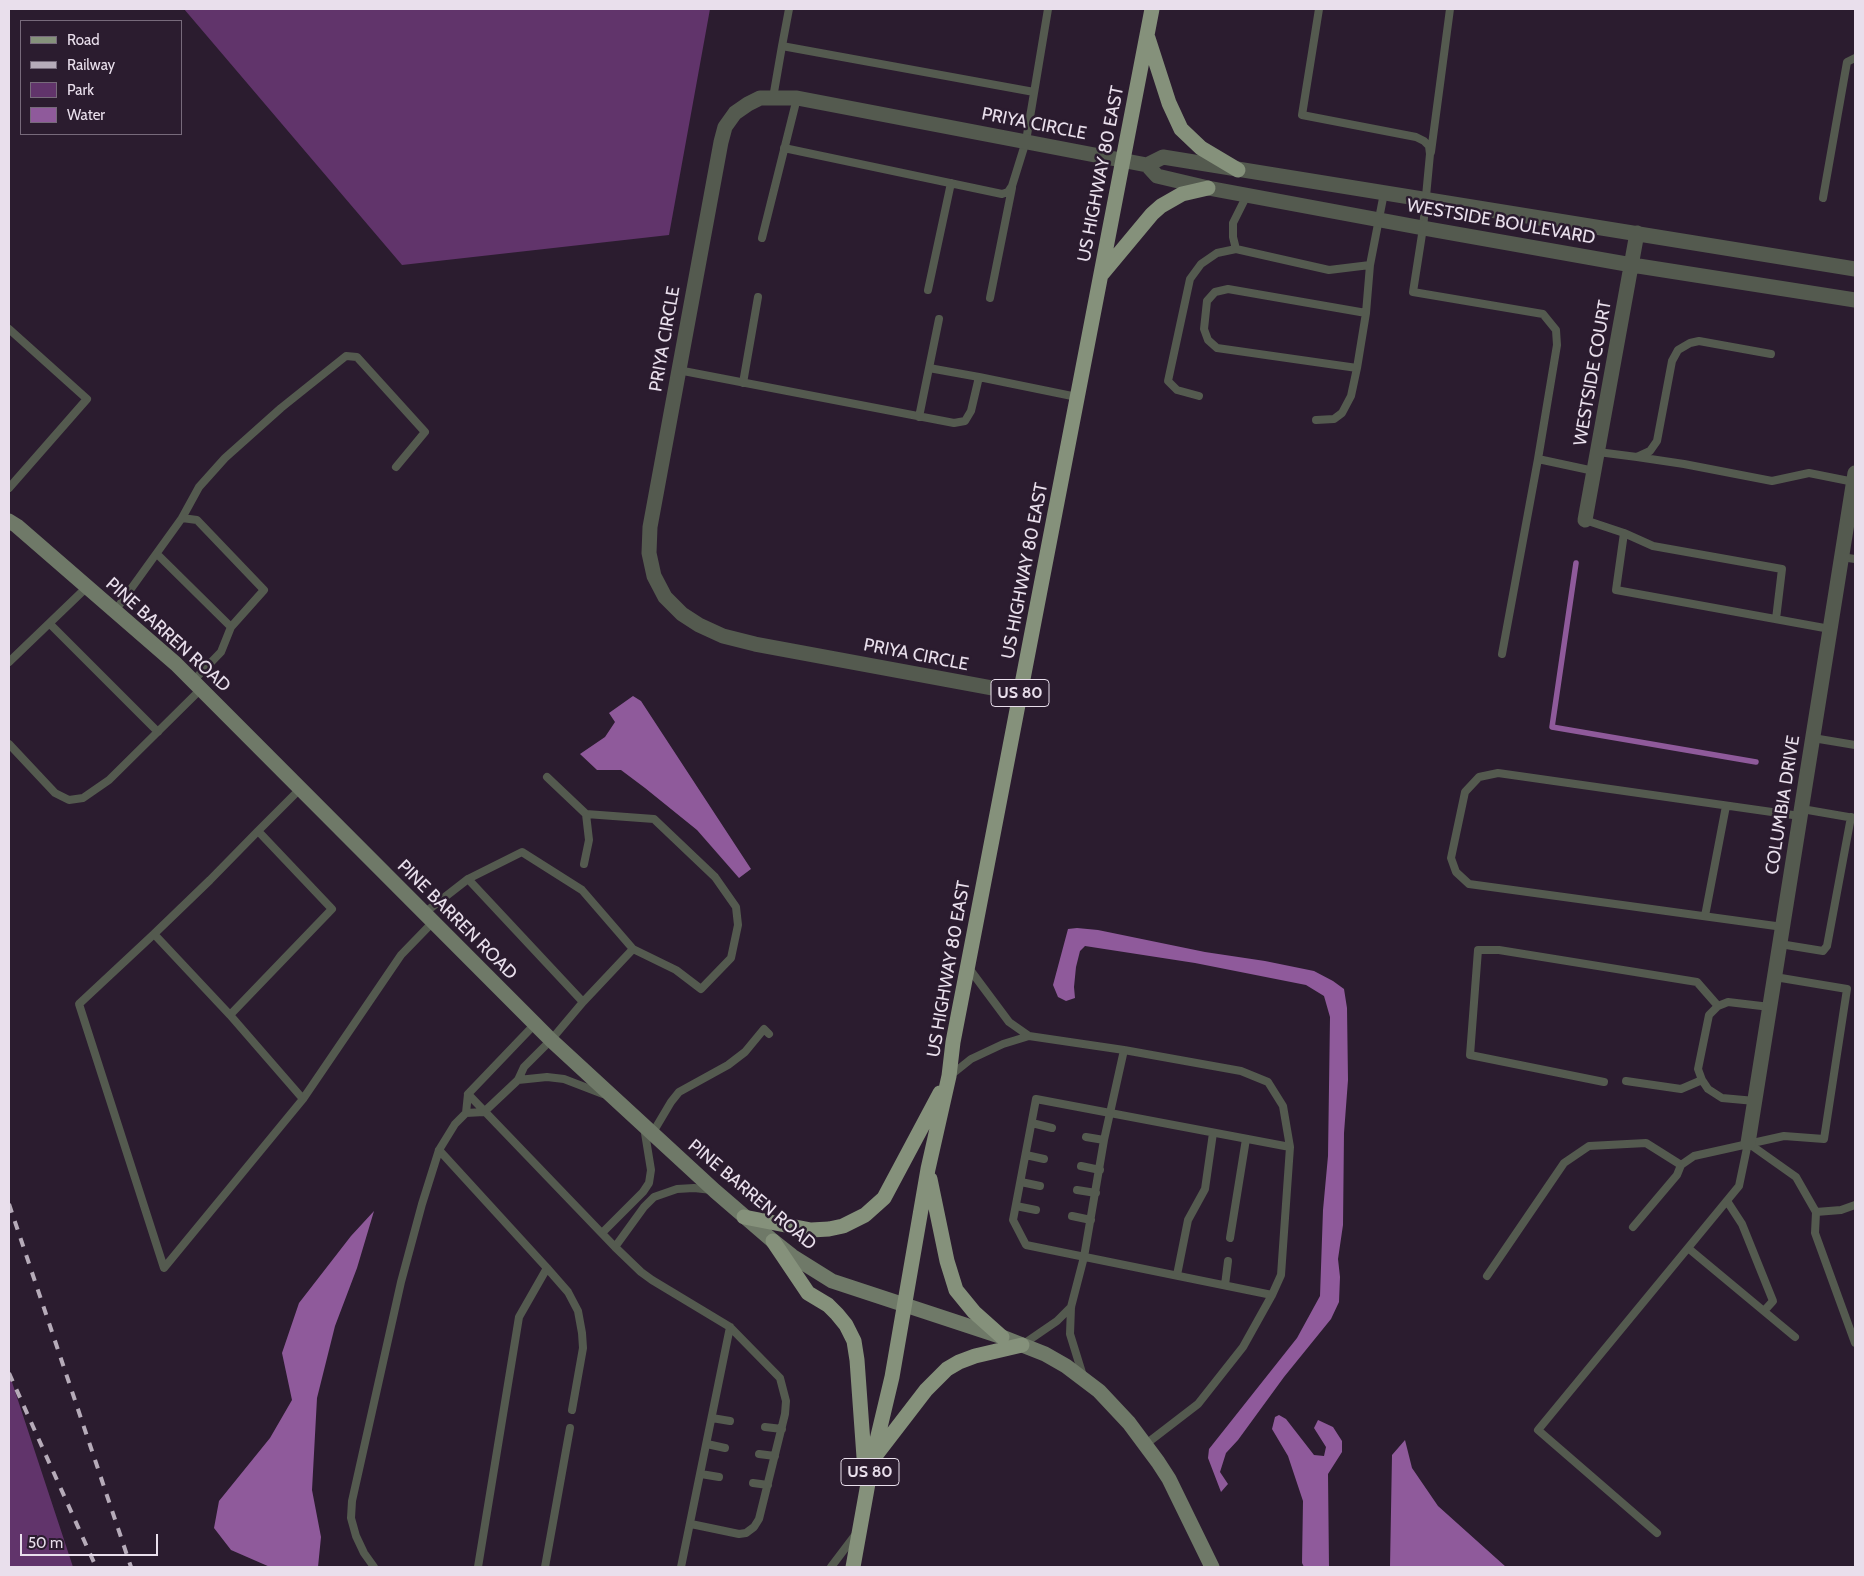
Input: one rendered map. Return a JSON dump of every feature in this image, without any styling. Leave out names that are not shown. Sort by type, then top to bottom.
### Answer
[{"type":"main road","name":"US HIGHWAY 80 EAST","points":[[872,1460],[892,1377],[928,1169],[949,1076],[953,1042],[1152,9]]},
{"type":"main road","points":[[1147,36],[1168,104],[1181,129],[1201,148],[1238,170]]},
{"type":"main road","points":[[1100,276],[1152,214],[1161,206],[1182,194],[1208,188]]},
{"type":"main road","name":"PINE BARREN ROAD","points":[[9,521],[176,664],[551,1040],[772,1241],[797,1260],[832,1281],[1022,1345],[1045,1354],[1083,1377],[1113,1404],[1146,1444],[1169,1479],[1212,1567]]},
{"type":"main road","points":[[744,1217],[811,1230],[843,1226],[865,1215],[884,1198],[949,1076]]},
{"type":"main road","points":[[928,1169],[947,1261],[956,1290],[974,1312],[1002,1338]]},
{"type":"main road","points":[[772,1241],[808,1293],[828,1305],[837,1314],[846,1325],[854,1342],[867,1492]]},
{"type":"main road","points":[[872,1460],[926,1390],[947,1369],[975,1356],[1022,1345]]},
{"type":"main road","name":"US 80","points":[[853,1567],[872,1460]]},
{"type":"street","name":"PRIYA CIRCLE","points":[[1020,693],[755,644],[723,636],[699,625],[682,614],[665,597],[654,576],[649,552],[650,527],[721,142],[726,127],[735,113],[748,104],[760,98],[797,98],[1123,160]]},
{"type":"street","name":"WESTSIDE BOULEVARD","points":[[1123,160],[1147,165],[1163,157],[1855,269]]},
{"type":"street","name":"WESTSIDE BOULEVARD","points":[[1147,165],[1156,176],[1208,188],[1423,228],[1855,300]]},
{"type":"street","name":"WESTSIDE COURT","points":[[1585,520],[1638,233]]},
{"type":"street","name":"COLUMBIA DRIVE","points":[[1748,1143],[1830,629],[1848,558],[1854,477]]},
{"type":"lane","points":[[773,98],[789,9]]},
{"type":"lane","points":[[990,298],[1012,186],[1026,141],[1048,9]]},
{"type":"lane","points":[[1320,9],[1302,115],[1416,137],[1429,146],[1430,154]]},
{"type":"lane","points":[[1450,9],[1430,154],[1423,228],[1414,292],[1543,314],[1556,330],[1557,344],[1538,459],[1502,654]]},
{"type":"lane","points":[[782,46],[1034,92]]},
{"type":"lane","points":[[1823,198],[1847,62],[1855,58]]},
{"type":"lane","points":[[762,238],[797,98]]},
{"type":"lane","points":[[784,148],[1002,194],[1008,192],[1012,186]]},
{"type":"lane","points":[[928,290],[951,183]]},
{"type":"lane","points":[[1316,420],[1334,419],[1342,413],[1350,396],[1357,368],[1366,313],[1370,265],[1384,193]]},
{"type":"lane","points":[[1236,249],[1233,237],[1234,223],[1247,195]]},
{"type":"lane","points":[[1200,396],[1177,390],[1168,381],[1190,279],[1201,264],[1217,253],[1236,249],[1329,270],[1370,265]]},
{"type":"lane","points":[[1357,368],[1217,348],[1208,340],[1204,329],[1207,301],[1215,292],[1228,289],[1366,313]]},
{"type":"lane","points":[[743,383],[758,297]]},
{"type":"lane","points":[[919,417],[939,318]]},
{"type":"lane","points":[[9,330],[87,399],[9,488]]},
{"type":"lane","points":[[1637,458],[1650,451],[1657,441],[1672,361],[1678,350],[1690,343],[1699,341],[1771,354]]},
{"type":"lane","points":[[115,611],[182,518],[199,487],[225,458],[281,408],[346,356],[356,357],[425,432],[396,467]]},
{"type":"lane","points":[[929,368],[1077,398]]},
{"type":"lane","points":[[678,370],[954,423],[965,421],[971,411],[979,377]]},
{"type":"lane","points":[[1598,452],[1684,464],[1772,481],[1808,473],[1854,477]]},
{"type":"lane","points":[[1538,459],[1594,470]]},
{"type":"lane","points":[[9,744],[55,793],[69,800],[83,798],[109,780],[158,732],[197,685],[221,652],[231,627],[264,590],[197,520],[182,518]]},
{"type":"lane","points":[[1585,520],[1624,533],[1653,546],[1782,569],[1776,619]]},
{"type":"lane","points":[[1624,533],[1616,590],[1830,629]]},
{"type":"lane","points":[[157,554],[231,627]]},
{"type":"lane","points":[[9,662],[87,587]]},
{"type":"lane","points":[[50,624],[158,732]]},
{"type":"lane","points":[[1813,738],[1855,745]]},
{"type":"lane","points":[[1780,944],[1823,951],[1827,946],[1853,818],[1726,806],[1498,773],[1479,777],[1465,792],[1451,858],[1456,872],[1469,884],[1783,927]]},
{"type":"lane","points":[[547,776],[586,814],[589,840],[584,864]]},
{"type":"lane","points":[[300,789],[210,880],[79,1004],[164,1268],[303,1098],[428,918],[468,879],[522,852],[582,890],[633,949],[676,970],[701,989],[731,958],[738,925],[736,906],[715,877],[654,819],[586,814]]},
{"type":"lane","points":[[1705,916],[1726,806]]},
{"type":"lane","points":[[230,1015],[332,909],[258,831]]},
{"type":"lane","points":[[468,879],[583,1002]]},
{"type":"lane","points":[[154,934],[230,1015],[303,1098]]},
{"type":"lane","points":[[466,1113],[484,1112],[518,1080],[524,1067],[551,1040],[583,1002],[633,949]]},
{"type":"lane","points":[[1604,1082],[1470,1055],[1478,950],[1499,950],[1698,982],[1718,1006]]},
{"type":"lane","points":[[968,967],[1009,1022],[1028,1036]]},
{"type":"lane","points":[[1634,1227],[1677,1175],[1681,1165],[1694,1156],[1784,1136],[1824,1139],[1851,990],[1775,977]]},
{"type":"lane","points":[[1755,1101],[1722,1098],[1708,1089],[1698,1069],[1709,1015],[1718,1006],[1728,1002],[1770,1007]]},
{"type":"lane","points":[[374,1567],[364,1553],[356,1536],[351,1518],[352,1501],[401,1282],[422,1204],[440,1150],[455,1124],[466,1113],[468,1094],[535,1024]]},
{"type":"lane","points":[[602,1233],[643,1192],[649,1183],[651,1170],[648,1130],[671,1102],[680,1092],[728,1065],[745,1052],[764,1029],[769,1034]]},
{"type":"lane","points":[[949,1076],[971,1059],[1003,1044],[1028,1036],[1124,1050],[1242,1071],[1268,1082],[1283,1106],[1290,1148],[1281,1275],[1243,1347],[1198,1404],[1146,1444]]},
{"type":"lane","points":[[1083,1377],[1070,1334],[1071,1307],[1084,1257],[1104,1140],[1124,1050]]},
{"type":"lane","points":[[518,1080],[547,1077],[564,1079],[615,1099]]},
{"type":"lane","points":[[1626,1081],[1682,1089],[1702,1080]]},
{"type":"lane","points":[[468,1094],[615,1247],[652,1280],[730,1327],[780,1378],[786,1402],[782,1429],[759,1519],[754,1527],[746,1533],[739,1534],[691,1524]]},
{"type":"lane","points":[[1272,1295],[1026,1245],[1014,1220],[1036,1100],[1290,1148]]},
{"type":"lane","points":[[1032,1123],[1052,1128]]},
{"type":"lane","points":[[1177,1276],[1188,1220],[1204,1188],[1213,1133]]},
{"type":"lane","points":[[1086,1137],[1104,1140]]},
{"type":"lane","points":[[1230,1238],[1246,1139]]},
{"type":"lane","points":[[1657,1533],[1538,1430],[1739,1186],[1748,1143]]},
{"type":"lane","points":[[1748,1143],[1796,1177],[1816,1212],[1814,1234],[1855,1343]]},
{"type":"lane","points":[[1487,1276],[1564,1163],[1588,1146],[1646,1144],[1681,1165]]},
{"type":"lane","points":[[440,1150],[568,1292],[578,1311],[583,1348],[572,1410]]},
{"type":"lane","points":[[1026,1155],[1044,1159]]},
{"type":"lane","points":[[1081,1166],[1100,1170]]},
{"type":"lane","points":[[1021,1182],[1040,1186]]},
{"type":"lane","points":[[615,1247],[644,1207],[654,1197],[677,1189],[694,1188],[715,1191]]},
{"type":"lane","points":[[1077,1190],[1096,1194]]},
{"type":"lane","points":[[1727,1201],[1742,1224],[1772,1301],[1764,1311]]},
{"type":"lane","points":[[1016,1206],[1036,1210]]},
{"type":"lane","points":[[1816,1212],[1841,1210],[1855,1206]]},
{"type":"lane","points":[[1072,1216],[1091,1220]]},
{"type":"lane","points":[[1688,1248],[1796,1337]]},
{"type":"lane","points":[[1225,1285],[1228,1261]]},
{"type":"lane","points":[[478,1567],[518,1317],[547,1268]]},
{"type":"lane","points":[[1022,1345],[1057,1321],[1071,1307]]},
{"type":"lane","points":[[682,1567],[730,1327]]},
{"type":"lane","points":[[712,1418],[730,1421]]},
{"type":"lane","points":[[765,1427],[782,1429]]},
{"type":"lane","points":[[545,1567],[570,1428]]},
{"type":"lane","points":[[707,1444],[725,1448]]},
{"type":"lane","points":[[759,1454],[775,1456]]},
{"type":"lane","points":[[701,1474],[719,1477]]},
{"type":"lane","points":[[753,1483],[768,1485]]},
{"type":"lane","points":[[831,1567],[860,1529]]},
{"type":"green space","points":[[184,9],[710,9],[669,235],[402,265]]},
{"type":"green space","points":[[9,1373],[73,1567],[9,1567]]},
{"type":"water","points":[[633,696],[641,701],[751,869],[739,878],[697,830],[645,788],[621,770],[597,770],[580,754],[605,737],[615,722],[609,713]]},
{"type":"water","points":[[1068,929],[1098,930],[1205,952],[1314,971],[1344,989],[1347,1008],[1348,1080],[1344,1133],[1343,1225],[1338,1259],[1340,1277],[1339,1302],[1331,1319],[1226,1453],[1220,1472],[1228,1484],[1221,1492],[1208,1458],[1209,1449],[1297,1338],[1320,1296],[1323,1210],[1328,1156],[1330,1017],[1324,996],[1306,985],[1195,963],[1085,946],[1080,951],[1076,967],[1075,998],[1066,1001],[1058,997],[1053,985]]},
{"type":"water","points":[[374,1211],[357,1268],[335,1326],[317,1398],[312,1490],[321,1537],[318,1567],[270,1567],[231,1550],[214,1528],[219,1501],[270,1438],[292,1400],[282,1353],[299,1303],[351,1236]]},
{"type":"water","points":[[1279,1415],[1286,1419],[1314,1455],[1324,1456],[1326,1447],[1314,1428],[1318,1420],[1333,1427],[1342,1441],[1342,1452],[1328,1474],[1329,1567],[1304,1567],[1302,1563],[1303,1501],[1288,1456],[1272,1429],[1275,1417]]},
{"type":"water","points":[[1405,1440],[1412,1468],[1438,1506],[1506,1567],[1390,1567],[1392,1455]]},
{"type":"waterway","points":[[1576,563],[1552,727],[1756,762]]},
{"type":"railway","points":[[9,1204],[131,1567]]},
{"type":"railway","points":[[9,1373],[96,1567]]}]
